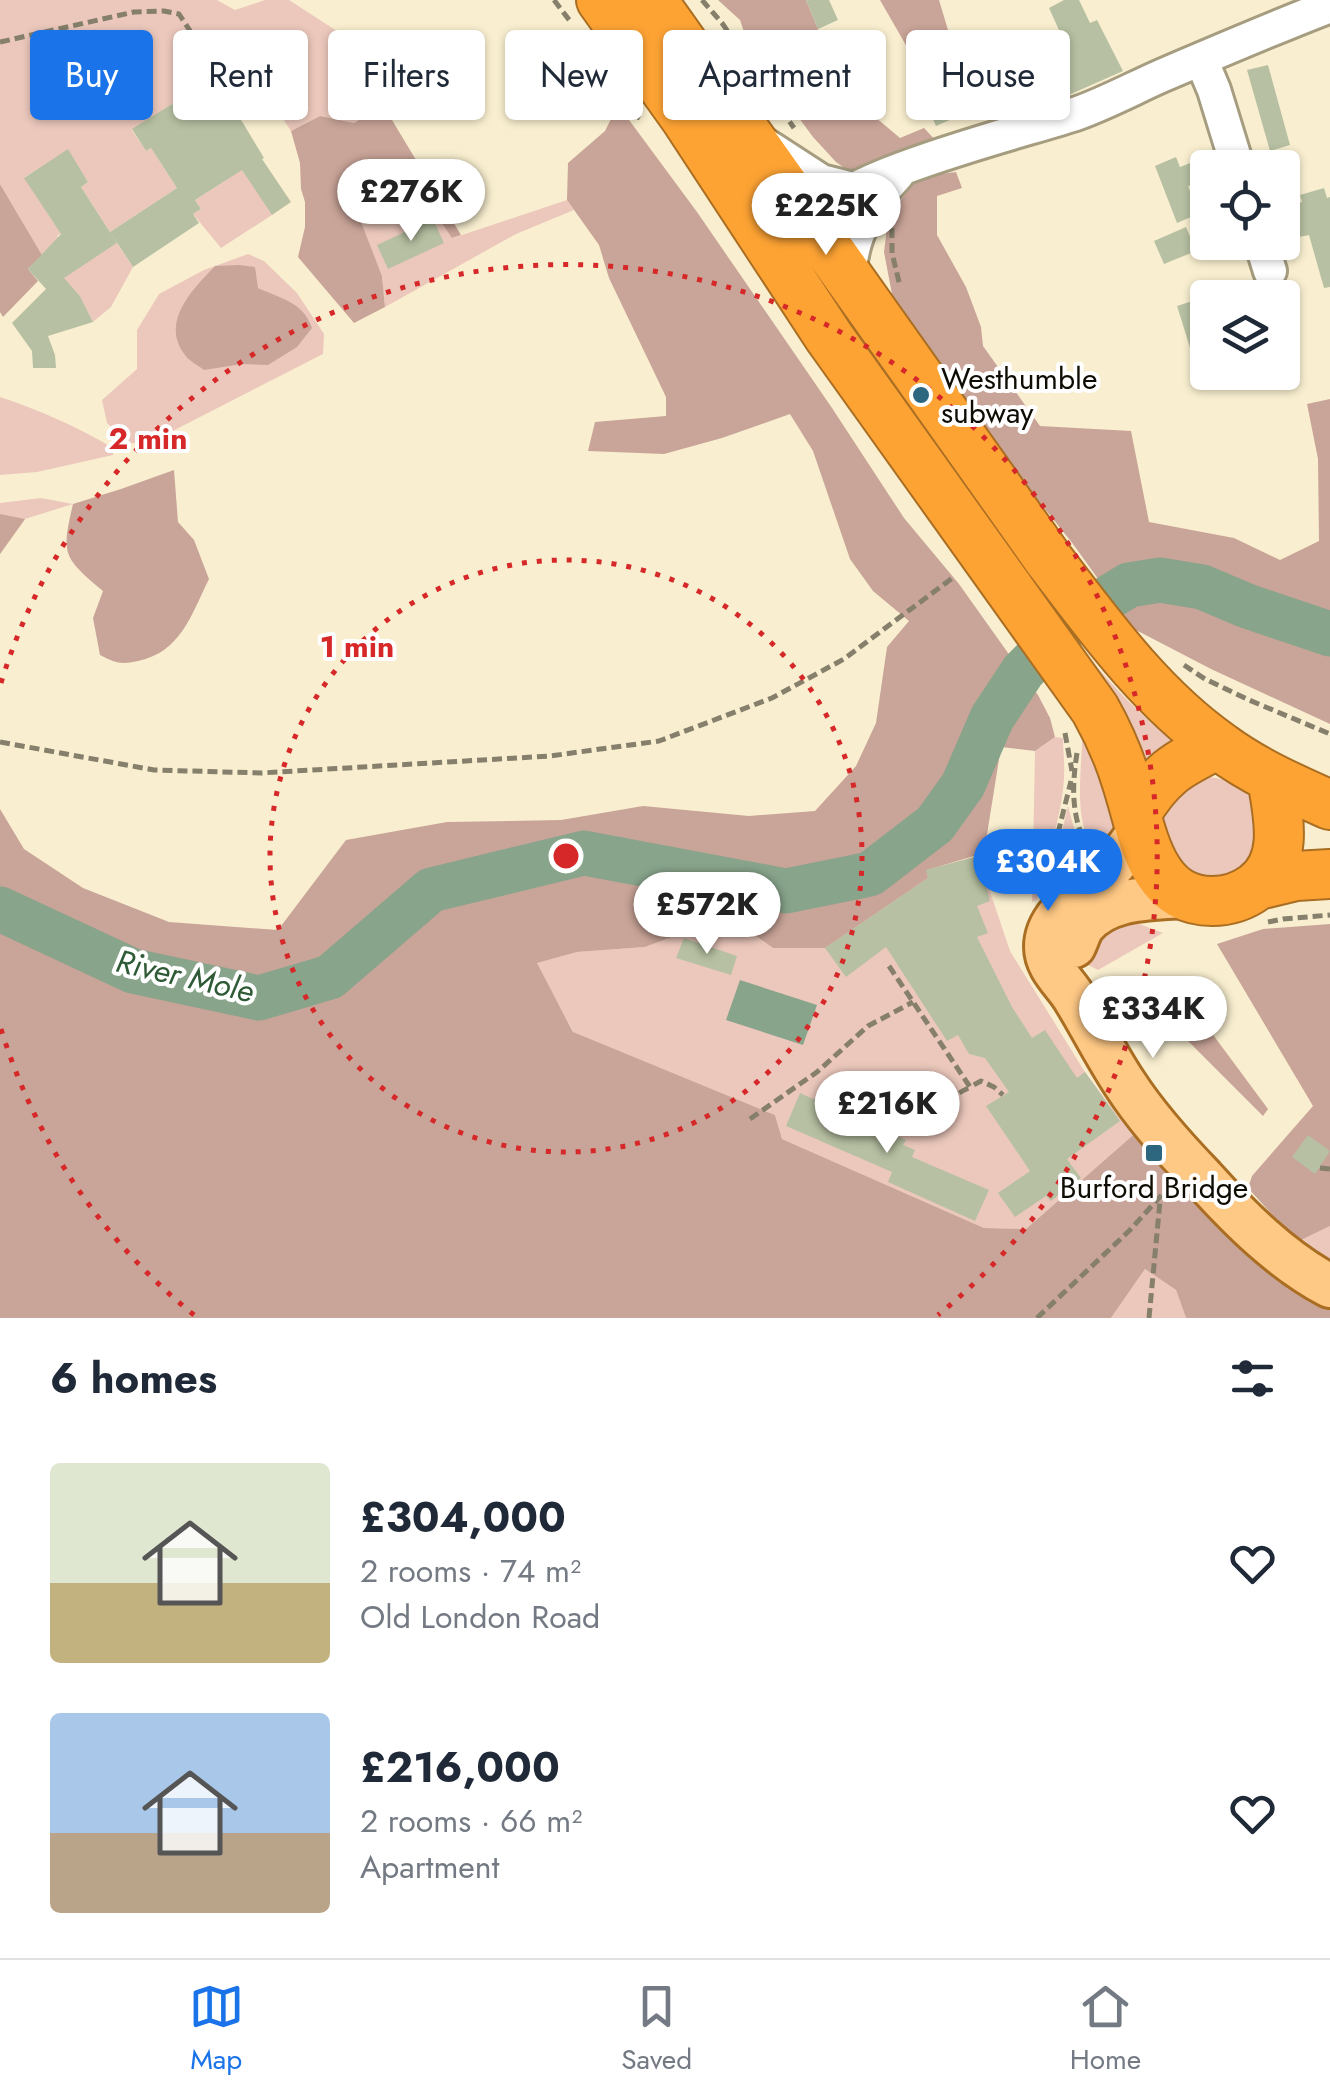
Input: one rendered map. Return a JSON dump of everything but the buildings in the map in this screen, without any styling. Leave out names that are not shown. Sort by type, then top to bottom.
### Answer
[{"type":"highway","points":[[601,0],[686,119],[829,336],[1095,709],[1114,742],[1138,822],[1164,881],[1182,896],[1220,901],[1258,885],[1296,876],[1330,874]]},
{"type":"highway","points":[[652,0],[1112,644],[1173,707],[1217,745],[1272,779],[1330,805]]},
{"type":"highway","points":[[1138,822],[1160,779],[1217,745]]},
{"type":"highway","points":[[1258,885],[1273,865],[1280,843],[1272,779]]},
{"type":"main road","points":[[1138,822],[1106,873],[1067,904],[1050,931],[1046,947],[1054,974],[1072,994],[1126,1086],[1187,1162],[1245,1224],[1313,1278],[1330,1286]]},
{"type":"main road","points":[[1072,994],[1072,950],[1083,926],[1100,911],[1126,901],[1182,896]]},
{"type":"street","points":[[794,283],[796,246],[807,218],[853,190],[948,151],[1079,112],[1330,6]]},
{"type":"street","points":[[1201,59],[1232,150]]},
{"type":"street","points":[[749,134],[822,181],[853,190]]},
{"type":"street","points":[[849,277],[850,253],[858,230],[878,195],[901,170]]},
{"type":"path","points":[[702,0],[802,139]]},
{"type":"path","points":[[0,42],[134,12],[179,14],[189,30]]},
{"type":"path","points":[[901,170],[903,202],[891,231],[901,291]]},
{"type":"path","points":[[0,742],[154,770],[261,773],[550,756],[659,741],[772,698],[844,659],[958,574]]},
{"type":"path","points":[[1175,660],[1248,700],[1330,734]]},
{"type":"path","points":[[1063,729],[1073,775],[1074,814],[1084,841],[1106,873]]},
{"type":"path","points":[[1046,885],[1073,775]]},
{"type":"path","points":[[888,966],[970,1087]]},
{"type":"path","points":[[750,1119],[817,1072],[868,1026],[912,1002]]},
{"type":"path","points":[[932,1128],[950,1100],[980,1081],[1003,1096]]},
{"type":"path","points":[[1320,1168],[1330,1168]]},
{"type":"path","points":[[1037,1318],[1160,1198],[1149,1318]]},
{"type":"shaded area","points":[[0,0],[217,0],[235,10],[265,0],[289,0],[335,30],[328,30],[328,118],[320,116],[291,131],[284,120],[308,120],[308,30],[173,30],[173,105],[153,116],[153,30],[30,30],[30,120],[147,120],[132,130],[146,151],[151,148],[177,188],[110,232],[81,187],[88,182],[68,150],[25,177],[53,222],[73,226],[57,236],[78,268],[117,243],[133,267],[111,307],[93,322],[80,296],[42,255],[0,184]]},
{"type":"shaded area","points":[[718,0],[806,0],[818,30],[743,30],[740,20]]},
{"type":"shaded area","points":[[880,0],[939,0],[948,30],[906,30],[906,45]]},
{"type":"shaded area","points":[[320,116],[354,123],[392,120],[461,235],[452,238],[408,173],[349,191],[382,276],[385,307],[354,323],[298,257],[305,227],[305,202],[291,131]]},
{"type":"shaded area","points":[[183,120],[212,120],[272,215],[221,248],[193,214],[201,209],[195,200],[226,180]]},
{"type":"shaded area","points":[[610,120],[629,120],[697,212],[904,518],[959,584],[1038,695],[1055,737],[1035,751],[1001,747],[984,853],[927,870],[928,878],[825,948],[773,948],[746,929],[688,931],[645,947],[577,952],[537,963],[573,1032],[775,1115],[782,1139],[984,1228],[1026,1229],[1140,1129],[1251,1246],[1310,1299],[1330,1309],[1330,1318],[1186,1318],[1176,1290],[1145,1269],[1111,1318],[0,1318],[0,809],[24,849],[83,888],[169,922],[278,930],[346,840],[447,822],[561,820],[643,806],[749,816],[815,811],[856,766],[876,723],[887,647],[909,621],[873,591],[850,559],[813,451],[790,414],[664,454],[588,451],[595,422],[666,416],[666,397],[609,278],[599,245],[567,200],[568,163],[605,131]]},
{"type":"shaded area","points":[[800,120],[879,120],[900,138],[924,128],[938,143],[853,174]]},
{"type":"shaded area","points":[[956,172],[962,188],[937,196],[937,235],[966,287],[981,327],[983,346],[1040,426],[1131,431],[1149,522],[1234,538],[1280,560],[1319,541],[1318,459],[1307,404],[1330,399],[1330,724],[1134,629],[941,369],[892,294],[884,252],[888,219],[917,177]]},
{"type":"shaded area","points":[[408,173],[453,238],[567,200],[574,210],[516,234],[385,307],[382,276],[348,192]]},
{"type":"shaded area","points":[[0,184],[42,255],[28,269],[38,281],[3,317],[0,312]]},
{"type":"shaded area","points":[[804,247],[1090,658],[1171,740],[1144,765],[809,267]]},
{"type":"shaded area","points":[[248,254],[264,261],[297,293],[324,334],[323,354],[161,437],[129,444],[107,423],[102,400],[137,369],[137,330],[159,294],[204,270]]},
{"type":"shaded area","points":[[215,266],[255,267],[258,288],[297,307],[312,328],[297,347],[268,365],[242,364],[204,370],[187,357],[178,343],[176,330],[182,306]]},
{"type":"shaded area","points":[[0,397],[86,433],[113,448],[113,455],[37,472],[0,475]]},
{"type":"shaded area","points":[[174,470],[178,522],[194,540],[209,579],[175,641],[138,661],[114,661],[100,655],[93,618],[103,591],[68,554],[73,504]]},
{"type":"shaded area","points":[[41,498],[73,504],[25,519],[0,554],[0,503]]},
{"type":"shaded area","points":[[0,514],[25,519],[0,554]]},
{"type":"shaded area","points":[[1082,722],[1116,807],[1115,830],[1102,859],[1088,838],[1081,812]]},
{"type":"shaded area","points":[[1055,737],[1063,738],[1063,793],[1037,900],[1032,902],[1035,751]]},
{"type":"shaded area","points":[[1210,777],[1242,788],[1254,801],[1262,834],[1248,865],[1218,882],[1184,876],[1159,817],[1193,780]]},
{"type":"shaded area","points":[[1068,806],[1078,843],[1091,870],[1044,909]]},
{"type":"shaded area","points":[[978,856],[1010,951],[1085,1072],[1121,1120],[1140,1129],[1026,1229],[984,1228],[782,1139],[775,1115],[574,1033],[536,963],[577,952],[645,947],[688,931],[746,929],[773,948],[926,870]]},
{"type":"shaded area","points":[[1116,915],[1163,933],[1098,970],[1086,964],[1088,948]]},
{"type":"shaded area","points":[[1330,924],[1330,1226],[1297,1242],[1248,1188],[1252,1176],[1313,1106],[1217,944],[1263,929]]},
{"type":"shaded area","points":[[1171,978],[1268,1109],[1263,1116],[1185,1038],[1155,983]]},
{"type":"shaded area","points":[[740,980],[817,1005],[803,1045],[726,1020]]},
{"type":"shaded area","points":[[1330,1226],[1330,1263],[1297,1242]]},
{"type":"shaded area","points":[[1145,1269],[1176,1290],[1186,1318],[1111,1318]]},
{"type":"waterway","name":"River Mole","points":[[0,909],[133,971],[259,998],[330,977],[431,890],[584,853],[786,891],[870,874],[935,824],[963,785],[992,718],[1023,671],[1075,618],[1129,585],[1160,580],[1202,587],[1330,634]]},
{"type":"place","name":"Westhumble subway","points":[[921,395]]},
{"type":"place","name":"Burford Bridge","points":[[1154,1153]]}]
